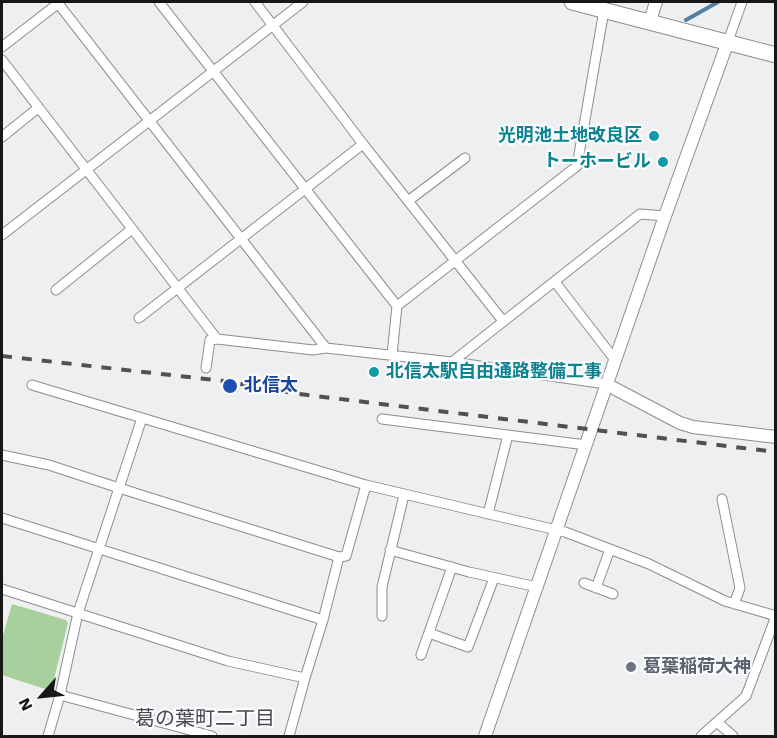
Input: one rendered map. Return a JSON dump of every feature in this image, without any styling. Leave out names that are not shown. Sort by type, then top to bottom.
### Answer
[{"type":"main road","points":[[573,2],[776,55]]},
{"type":"street","points":[[2,47],[59,2],[326,348]]},
{"type":"street","points":[[159,2],[397,306],[392,355]]},
{"type":"street","points":[[255,2],[363,144],[503,321]]},
{"type":"street","points":[[2,235],[303,2]]},
{"type":"street","points":[[650,21],[656,2]]},
{"type":"street","points":[[485,736],[606,384],[742,2]]},
{"type":"street","points":[[397,306],[577,166],[604,10]]},
{"type":"street","points":[[2,60],[217,339]]},
{"type":"street","points":[[2,137],[38,108]]},
{"type":"street","points":[[139,318],[363,144]]},
{"type":"street","points":[[408,201],[465,158]]},
{"type":"street","points":[[452,362],[640,214],[665,216]]},
{"type":"street","points":[[56,290],[132,229]]},
{"type":"street","points":[[555,282],[615,360]]},
{"type":"street","points":[[206,368],[210,340],[217,339],[452,362],[606,384],[680,423],[693,427],[776,437]]},
{"type":"street","points":[[32,385],[366,485],[557,530],[649,564],[734,604],[776,616],[746,696],[701,736]]},
{"type":"street","points":[[48,736],[78,613],[142,418]]},
{"type":"street","points":[[382,419],[586,445]]},
{"type":"street","points":[[488,514],[508,435]]},
{"type":"street","points":[[2,455],[49,465],[339,557],[346,556],[366,485]]},
{"type":"street","points":[[382,616],[382,587],[404,495]]},
{"type":"street","points":[[722,499],[740,588],[734,604]]},
{"type":"street","points":[[2,518],[324,620]]},
{"type":"street","points":[[596,588],[610,549]]},
{"type":"street","points":[[390,550],[537,587]]},
{"type":"street","points":[[289,736],[324,620],[339,557]]},
{"type":"street","points":[[421,655],[452,567]]},
{"type":"street","points":[[429,633],[468,647],[494,578]]},
{"type":"street","points":[[584,583],[613,594]]},
{"type":"street","points":[[2,589],[228,661],[305,678]]},
{"type":"street","points":[[60,694],[212,736]]},
{"type":"street","points":[[717,722],[733,736]]},
{"type":"green space","points":[[12,604],[66,620],[68,623],[51,691],[2,675],[2,639]]},
{"type":"waterway","points":[[686,20],[718,2]]},
{"type":"railway","points":[[2,356],[223,381],[299,394],[776,452]]},
{"type":"place","name":"光明池土地改良区","points":[[654,136]]},
{"type":"place","name":"トーホービル","points":[[663,162]]},
{"type":"place","name":"北信太駅自由通路整備工事","points":[[374,372]]},
{"type":"place","name":"北信太","points":[[230,386]]},
{"type":"place","name":"葛葉稲荷大神","points":[[631,667]]},
{"type":"district","name":"葛の葉町二丁目","points":[[205,719]]}]
